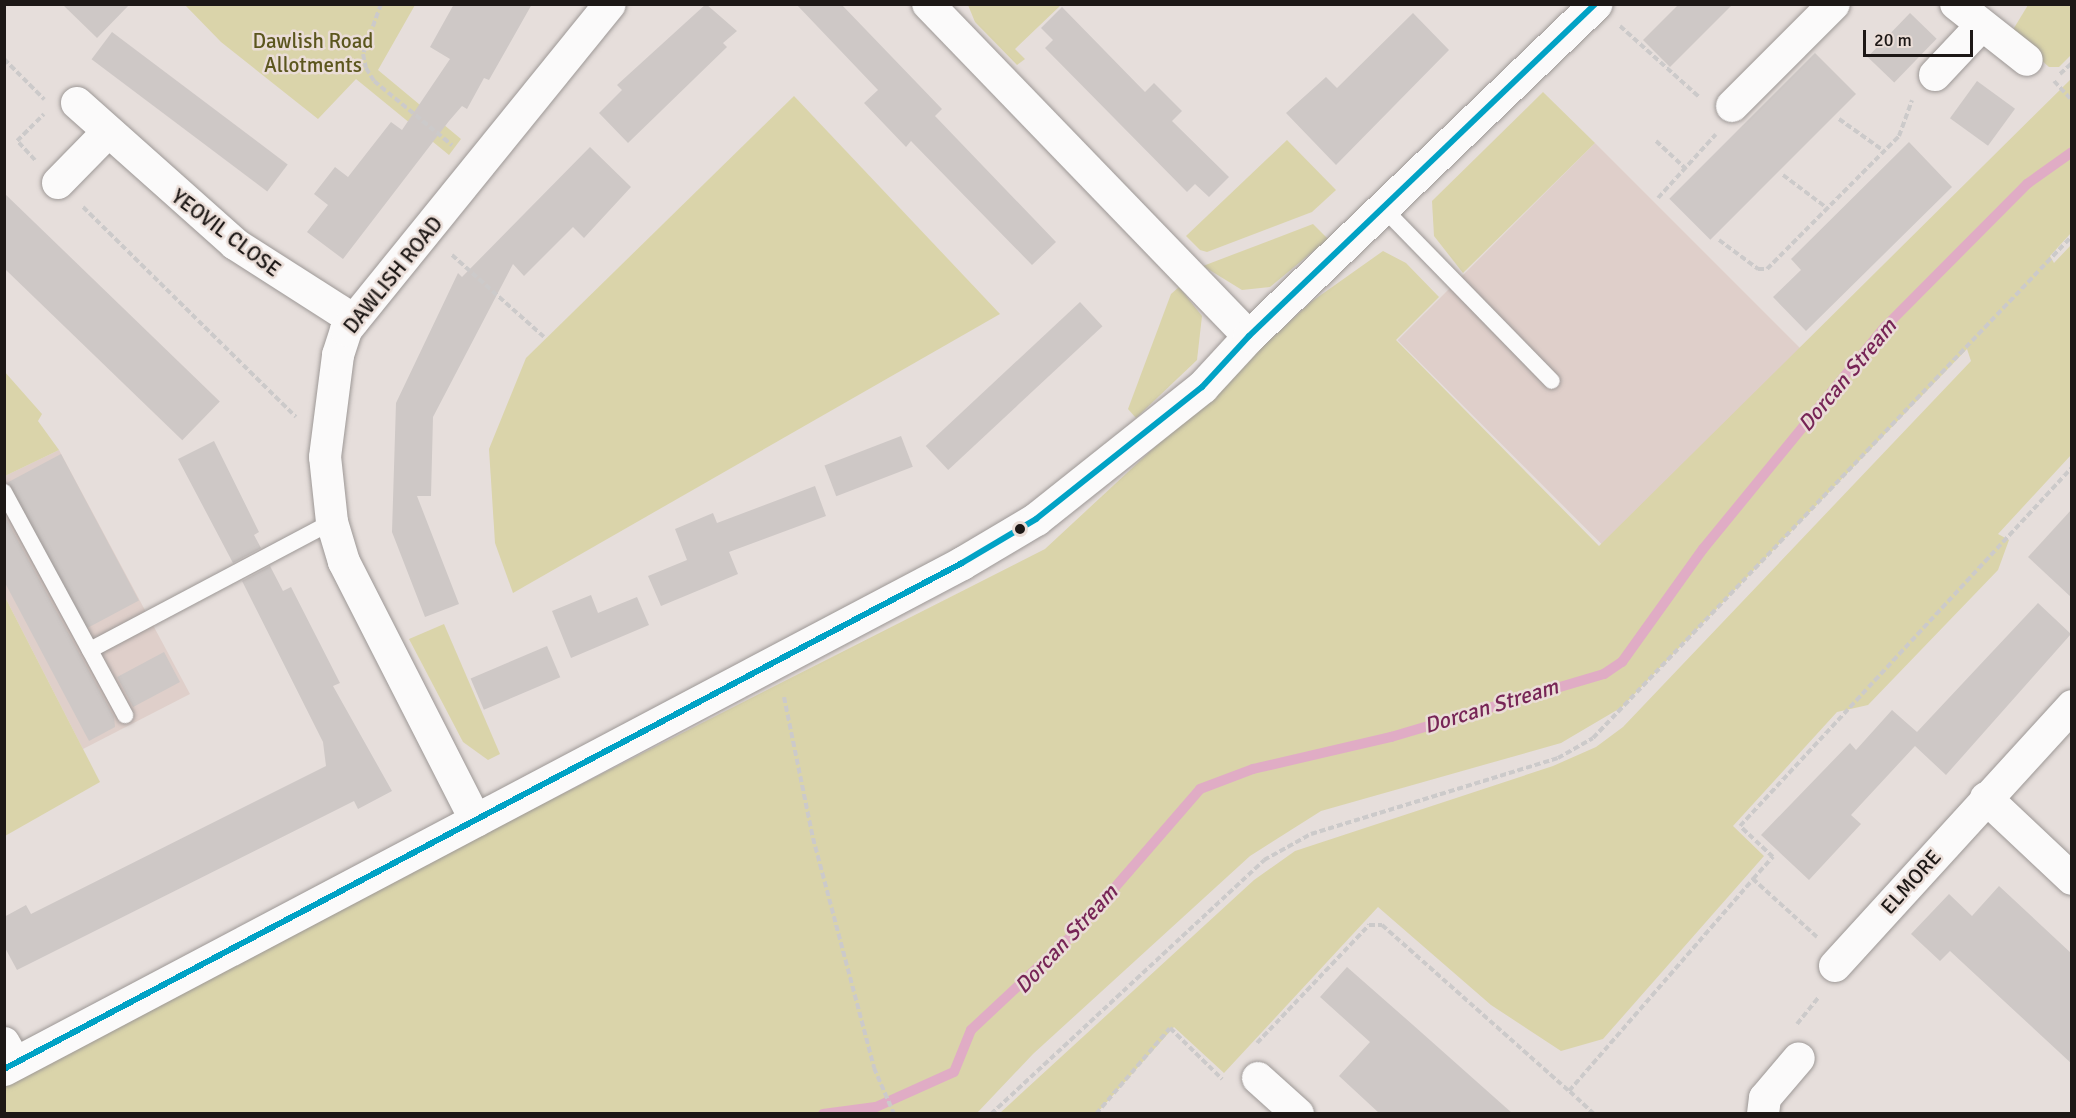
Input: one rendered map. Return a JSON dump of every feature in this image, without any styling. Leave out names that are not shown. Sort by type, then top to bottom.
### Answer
[{"type":"street","name":"DAWLISH ROAD","points":[[476,821],[359,600],[332,522],[327,429],[340,341],[354,320],[427,233],[478,166],[610,4]]},
{"type":"street","points":[[928,4],[1248,336]]},
{"type":"street","points":[[1721,113],[1834,4]]},
{"type":"street","points":[[1956,4],[1980,27],[2027,60]]},
{"type":"street","points":[[8,1058],[476,821],[776,658],[962,563],[1036,519],[1158,426],[1248,336],[1384,209],[1605,13]]},
{"type":"street","points":[[1935,75],[1980,27]]},
{"type":"street","name":"YEOVIL CLOSE","points":[[66,101],[107,133],[235,244],[354,320]]},
{"type":"street","points":[[58,183],[107,133]]},
{"type":"street","name":"ELMORE","points":[[1844,956],[2072,706]]},
{"type":"street","points":[[1986,798],[2072,879]]},
{"type":"street","points":[[1763,1113],[1765,1098],[1799,1058]]},
{"type":"street","points":[[1246,1068],[1298,1113]]},
{"type":"lane","points":[[1384,209],[1552,381]]},
{"type":"lane","points":[[4,492],[125,714]]},
{"type":"lane","points":[[90,650],[332,522]]},
{"type":"path","points":[[381,4],[363,54],[374,81],[478,166]]},
{"type":"path","points":[[1605,13],[1721,113],[1685,168],[1659,198]]},
{"type":"path","points":[[4,59],[44,99],[66,101]]},
{"type":"path","points":[[1719,240],[1763,271],[1899,136],[1906,107],[1935,75]]},
{"type":"path","points":[[66,101],[17,141],[294,416],[327,429]]},
{"type":"path","points":[[1839,119],[1884,151]]},
{"type":"path","points":[[1656,141],[1685,168]]},
{"type":"path","points":[[1783,175],[1827,208]]},
{"type":"path","points":[[427,233],[544,337]]},
{"type":"path","points":[[991,1113],[1264,860],[1311,834],[1558,758],[1593,738],[2072,236]]},
{"type":"path","points":[[1569,1091],[1773,857],[1740,826],[2072,467]]},
{"type":"path","points":[[776,658],[813,838],[874,1068],[894,1113]]},
{"type":"path","points":[[1753,879],[1817,938],[1844,956],[1834,978],[1782,1042],[1799,1058]]},
{"type":"path","points":[[1096,1113],[1170,1028],[1224,1080],[1246,1068],[1369,925],[1382,925],[1594,1113]]},
{"type":"shaded area","points":[[1595,143],[1801,349],[1603,546],[1398,340]]},
{"type":"shaded area","points":[[59,450],[190,694],[83,749],[5,597],[5,476]]},
{"type":"green space","points":[[968,4],[1061,5],[1015,49],[1025,59],[1017,65],[975,22]]},
{"type":"green space","name":"Dawlish Road Allotments","points":[[185,5],[415,5],[378,70],[461,139],[449,155],[356,79],[318,119],[221,42]]},
{"type":"green space","points":[[2028,5],[2071,5],[2071,55],[2059,67],[2049,67],[2011,33]]},
{"type":"green space","points":[[2071,79],[2071,233],[2050,256],[2054,263],[2071,245],[2071,455],[1998,534],[2009,540],[1998,570],[1868,705],[1837,712],[1733,826],[1764,856],[1603,1039],[1561,1051],[1491,1005],[1378,907],[1224,1073],[1174,1027],[1097,1113],[1000,1113],[1254,880],[1295,851],[1553,766],[1596,747],[1623,727],[1971,361],[1967,349],[1622,707],[1561,743],[1321,811],[1250,856],[1033,1054],[977,1113],[5,1114],[5,1084],[229,963],[1045,549],[1311,302],[1383,251],[1406,263],[1439,297],[1396,340],[1599,546]]},
{"type":"green space","points":[[1543,92],[1595,143],[1463,273],[1434,236],[1432,201]]},
{"type":"green space","points":[[794,96],[1000,314],[513,593],[495,543],[489,449],[526,358]]},
{"type":"green space","points":[[1287,140],[1336,190],[1312,212],[1207,252],[1200,250],[1186,236]]},
{"type":"green space","points":[[1313,224],[1328,239],[1270,287],[1242,290],[1203,266]]},
{"type":"green space","points":[[1179,287],[1202,316],[1197,360],[1136,418],[1128,409],[1171,294]]},
{"type":"green space","points":[[4,371],[42,414],[38,421],[59,450],[5,476]]},
{"type":"green space","points":[[5,597],[100,782],[4,836]]},
{"type":"green space","points":[[444,624],[500,754],[488,760],[463,742],[409,639]]},
{"type":"building","points":[[62,4],[130,4],[97,38]]},
{"type":"building","points":[[454,4],[532,4],[489,80],[484,78],[467,109],[462,106],[449,121],[343,259],[307,232],[328,205],[314,194],[335,167],[348,177],[391,122],[402,130],[450,59],[430,47]]},
{"type":"building","points":[[706,4],[737,31],[723,43],[727,47],[628,143],[599,113],[622,90],[617,85]]},
{"type":"building","points":[[796,4],[841,4],[942,109],[935,116],[1056,242],[1032,265],[911,141],[906,147],[864,103],[878,90]]},
{"type":"building","points":[[1679,4],[1733,4],[1670,67],[1643,40]]},
{"type":"building","points":[[1062,7],[1145,92],[1154,83],[1182,111],[1172,121],[1229,177],[1209,197],[1195,184],[1187,192],[1045,48],[1053,40],[1041,28]]},
{"type":"building","points":[[1413,13],[1449,50],[1336,165],[1286,113],[1326,77],[1337,88]]},
{"type":"building","points":[[1910,13],[1937,39],[1894,83],[1868,57]]},
{"type":"building","points":[[112,32],[288,164],[267,192],[92,59]]},
{"type":"building","points":[[1815,53],[1856,94],[1710,240],[1669,199]]},
{"type":"building","points":[[1977,81],[2015,109],[1988,146],[1950,118]]},
{"type":"building","points":[[1909,142],[1952,187],[1806,331],[1773,297],[1801,270],[1791,259]]},
{"type":"building","points":[[590,147],[631,187],[584,238],[573,227],[524,276],[513,264],[433,417],[431,496],[417,496],[459,604],[425,617],[392,532],[396,403],[458,273],[462,277]]},
{"type":"building","points":[[4,193],[220,401],[182,440],[4,268]]},
{"type":"building","points":[[1080,302],[1103,326],[948,470],[926,446]]},
{"type":"building","points":[[901,436],[913,467],[836,496],[824,465]]},
{"type":"building","points":[[214,441],[259,532],[254,535],[261,548],[233,563],[178,459]]},
{"type":"building","points":[[61,454],[139,601],[86,629],[8,482]]},
{"type":"building","points":[[815,486],[826,516],[729,552],[738,574],[661,606],[648,576],[687,560],[675,529],[713,513],[717,523]]},
{"type":"building","points":[[2072,509],[2072,598],[2028,557]]},
{"type":"building","points":[[4,515],[114,717],[115,727],[89,741],[4,581]]},
{"type":"building","points":[[270,566],[283,591],[291,587],[340,683],[333,686],[392,791],[358,809],[354,801],[17,970],[4,946],[4,917],[26,905],[31,914],[326,766],[323,742],[242,581]]},
{"type":"building","points":[[591,595],[598,613],[637,597],[649,625],[571,658],[552,611]]},
{"type":"building","points":[[2038,603],[2071,634],[1946,775],[1915,746],[1851,815],[1861,824],[1809,880],[1761,835],[1850,743],[1856,750],[1892,710],[1917,732]]},
{"type":"building","points":[[547,646],[560,677],[484,710],[471,678]]},
{"type":"building","points":[[164,652],[180,682],[133,707],[117,677]]},
{"type":"building","points":[[1999,886],[2072,954],[2072,1064],[1950,951],[1940,961],[1911,934],[1949,894],[1972,916]]},
{"type":"building","points":[[1347,967],[1512,1113],[1379,1113],[1339,1076],[1370,1042],[1320,997]]},
{"type":"waterway","name":"Dorcan Stream","points":[[823,1114],[876,1107],[954,1072],[971,1030],[1078,930],[1200,789],[1253,769],[1391,737],[1604,674],[1622,662],[1703,549],[1885,327],[2027,184],[2072,152]]},
{"type":"transit line","points":[[4,1069],[962,563],[1036,519],[1202,387],[1249,336],[1595,4]]}]
